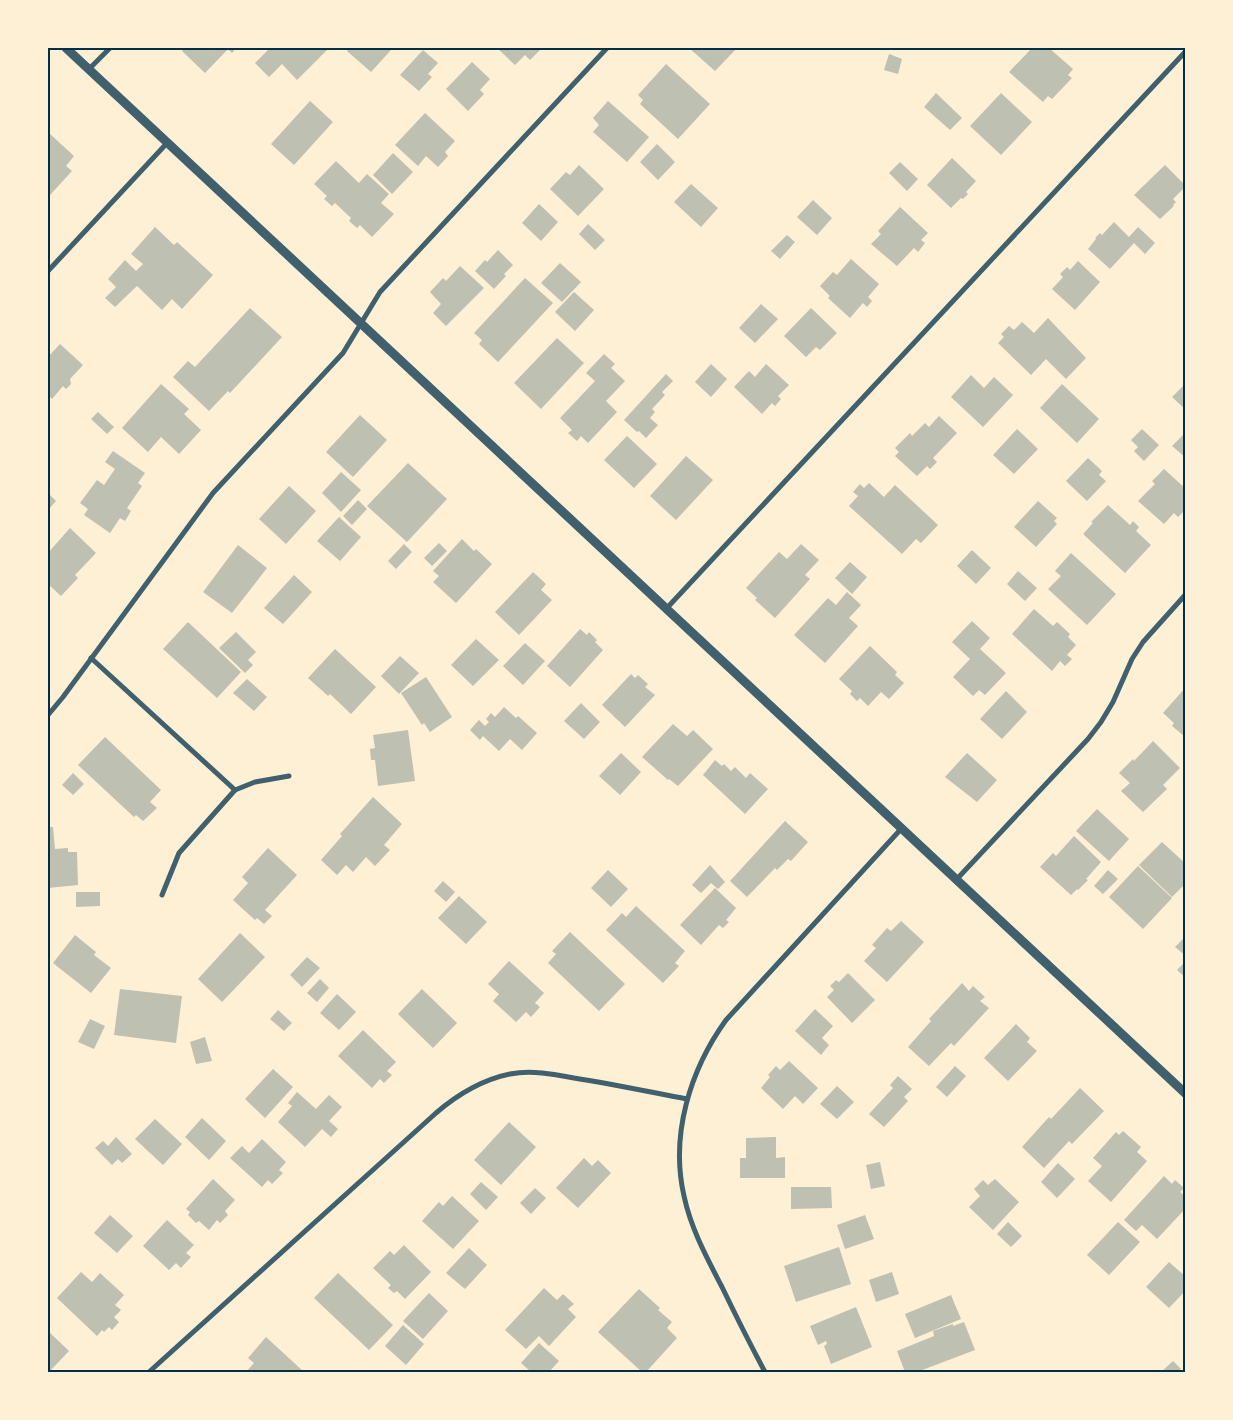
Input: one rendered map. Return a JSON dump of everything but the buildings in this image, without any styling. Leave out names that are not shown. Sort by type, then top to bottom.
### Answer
[{"type":"street","points":[[66,48],[1186,1094]]},
{"type":"street","points":[[89,69],[110,48]]},
{"type":"street","points":[[48,714],[64,697],[209,498],[343,353],[380,292],[607,48]]},
{"type":"street","points":[[666,609],[1186,51]]},
{"type":"street","points":[[48,272],[168,142]]},
{"type":"street","points":[[956,880],[1088,739],[1109,709],[1132,659],[1143,642],[1186,594]]},
{"type":"street","points":[[91,658],[235,790]]},
{"type":"street","points":[[162,895],[179,853],[235,790],[255,782],[290,776]]},
{"type":"street","points":[[765,1372],[698,1239],[688,1213],[680,1177],[679,1157],[680,1137],[687,1099],[707,1050],[726,1020],[901,829]]},
{"type":"street","points":[[149,1372],[442,1108],[478,1085],[511,1074],[538,1073],[599,1082],[687,1099]]}]
